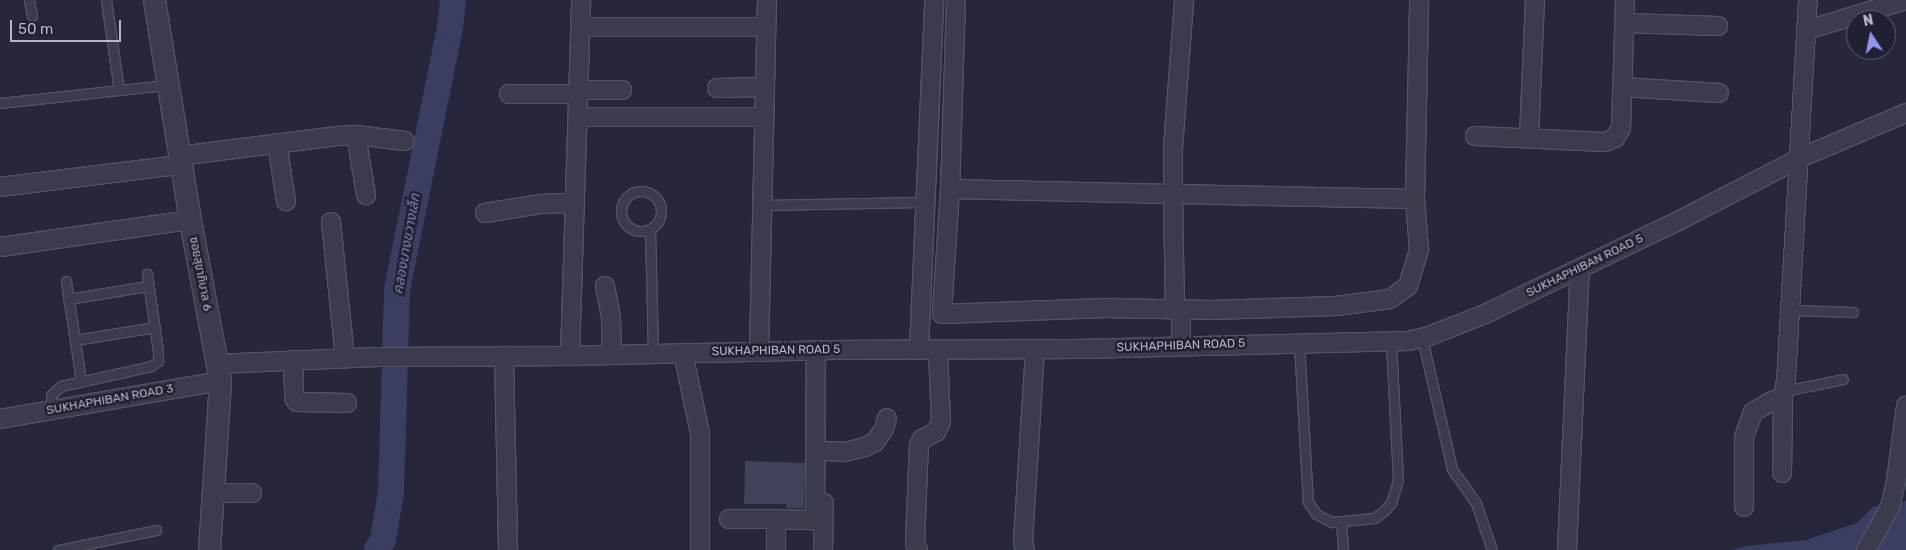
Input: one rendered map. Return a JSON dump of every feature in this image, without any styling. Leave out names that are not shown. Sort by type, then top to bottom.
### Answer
[{"type":"street","name":"ซอยสุขาภิบาล 6","points":[[154,0],[190,220],[218,372],[209,550]]},
{"type":"street","points":[[570,356],[581,0]]},
{"type":"street","points":[[759,351],[764,205],[767,0]]},
{"type":"street","points":[[918,350],[934,0]]},
{"type":"street","points":[[956,0],[950,189],[942,314],[1106,308],[1178,310],[1336,306],[1390,299],[1408,286],[1419,249],[1415,199],[1419,0]]},
{"type":"street","points":[[1181,346],[1173,194],[1173,148],[1184,0]]},
{"type":"street","points":[[1528,137],[1535,0]]},
{"type":"street","points":[[1475,136],[1605,142],[1615,138],[1621,128],[1625,0]]},
{"type":"street","points":[[1782,473],[1784,394],[1791,310],[1808,0]]},
{"type":"street","points":[[1807,30],[1906,0]]},
{"type":"street","points":[[1625,23],[1718,26]]},
{"type":"street","points":[[580,27],[766,27]]},
{"type":"street","points":[[717,88],[765,87]]},
{"type":"street","points":[[1622,87],[1719,93]]},
{"type":"street","points":[[509,94],[622,90]]},
{"type":"street","name":"SUKHAPHIBAN ROAD 5","points":[[293,360],[376,356],[570,356],[759,351],[1035,349],[1408,342],[1485,314],[1680,220],[1800,158],[1906,113]]},
{"type":"street","points":[[578,117],[764,117]]},
{"type":"street","points":[[0,187],[180,160],[277,143],[356,135],[405,141]]},
{"type":"street","points":[[356,135],[366,195]]},
{"type":"street","points":[[277,143],[286,201]]},
{"type":"street","points":[[950,189],[1415,199]]},
{"type":"street","points":[[485,213],[541,204],[575,203]]},
{"type":"street","points":[[0,247],[190,220]]},
{"type":"street","points":[[332,222],[345,358]]},
{"type":"street","points":[[1567,550],[1580,268]]},
{"type":"street","points":[[605,286],[611,316],[612,354]]},
{"type":"street","points":[[1025,550],[1023,541],[1035,349]]},
{"type":"street","points":[[821,350],[825,451],[824,550]]},
{"type":"street","points":[[729,519],[812,520],[815,515],[821,350]]},
{"type":"street","points":[[918,550],[915,543],[919,445],[922,439],[936,432],[941,422],[938,350]]},
{"type":"street","points":[[683,353],[700,433],[700,550]]},
{"type":"street","points":[[504,356],[508,550]]},
{"type":"street","points":[[293,360],[294,398],[297,402],[347,403]]},
{"type":"street","name":"SUKHAPHIBAN ROAD 3","points":[[0,419],[51,410],[218,372],[293,360]]},
{"type":"street","points":[[1744,507],[1744,437],[1753,412],[1784,394]]},
{"type":"street","points":[[1866,550],[1890,507],[1896,481],[1906,406]]},
{"type":"street","points":[[825,451],[844,452],[865,447],[875,442],[884,429],[887,418]]},
{"type":"street","points":[[213,493],[252,493]]},
{"type":"street","points":[[776,519],[776,550]]},
{"type":"lane","points":[[29,0],[32,16]]},
{"type":"lane","points":[[106,0],[119,90]]},
{"type":"lane","points":[[0,103],[167,85]]},
{"type":"lane","points":[[640,190],[649,192],[657,198],[661,206],[661,215],[657,223],[650,229],[641,231],[632,229],[625,224],[621,216],[621,207],[625,198],[640,190]]},
{"type":"lane","points":[[764,205],[920,202]]},
{"type":"lane","points":[[650,229],[653,353]]},
{"type":"lane","points":[[51,410],[51,395],[61,386],[151,366],[158,361],[147,274]]},
{"type":"lane","points":[[66,281],[81,381]]},
{"type":"lane","points":[[68,299],[148,286]]},
{"type":"lane","points":[[1791,310],[1853,312]]},
{"type":"lane","points":[[75,340],[155,327]]},
{"type":"lane","points":[[1422,338],[1452,469],[1476,503],[1492,550]]},
{"type":"lane","points":[[1299,343],[1308,502],[1316,514],[1332,522],[1374,518],[1384,512],[1391,503],[1398,480],[1391,341]]},
{"type":"lane","points":[[1784,394],[1843,379]]},
{"type":"lane","points":[[1341,521],[1343,550]]},
{"type":"lane","points":[[58,550],[156,530]]},
{"type":"water","points":[[1906,501],[1906,550],[1732,550],[1745,546],[1806,540],[1857,523],[1873,507]]},
{"type":"building","points":[[745,461],[805,463],[804,508],[786,508],[786,504],[744,504]]},
{"type":"waterway","name":"คลองบางขวางเล็ก","points":[[377,550],[383,539],[391,492],[397,290],[450,28],[453,0]]}]
